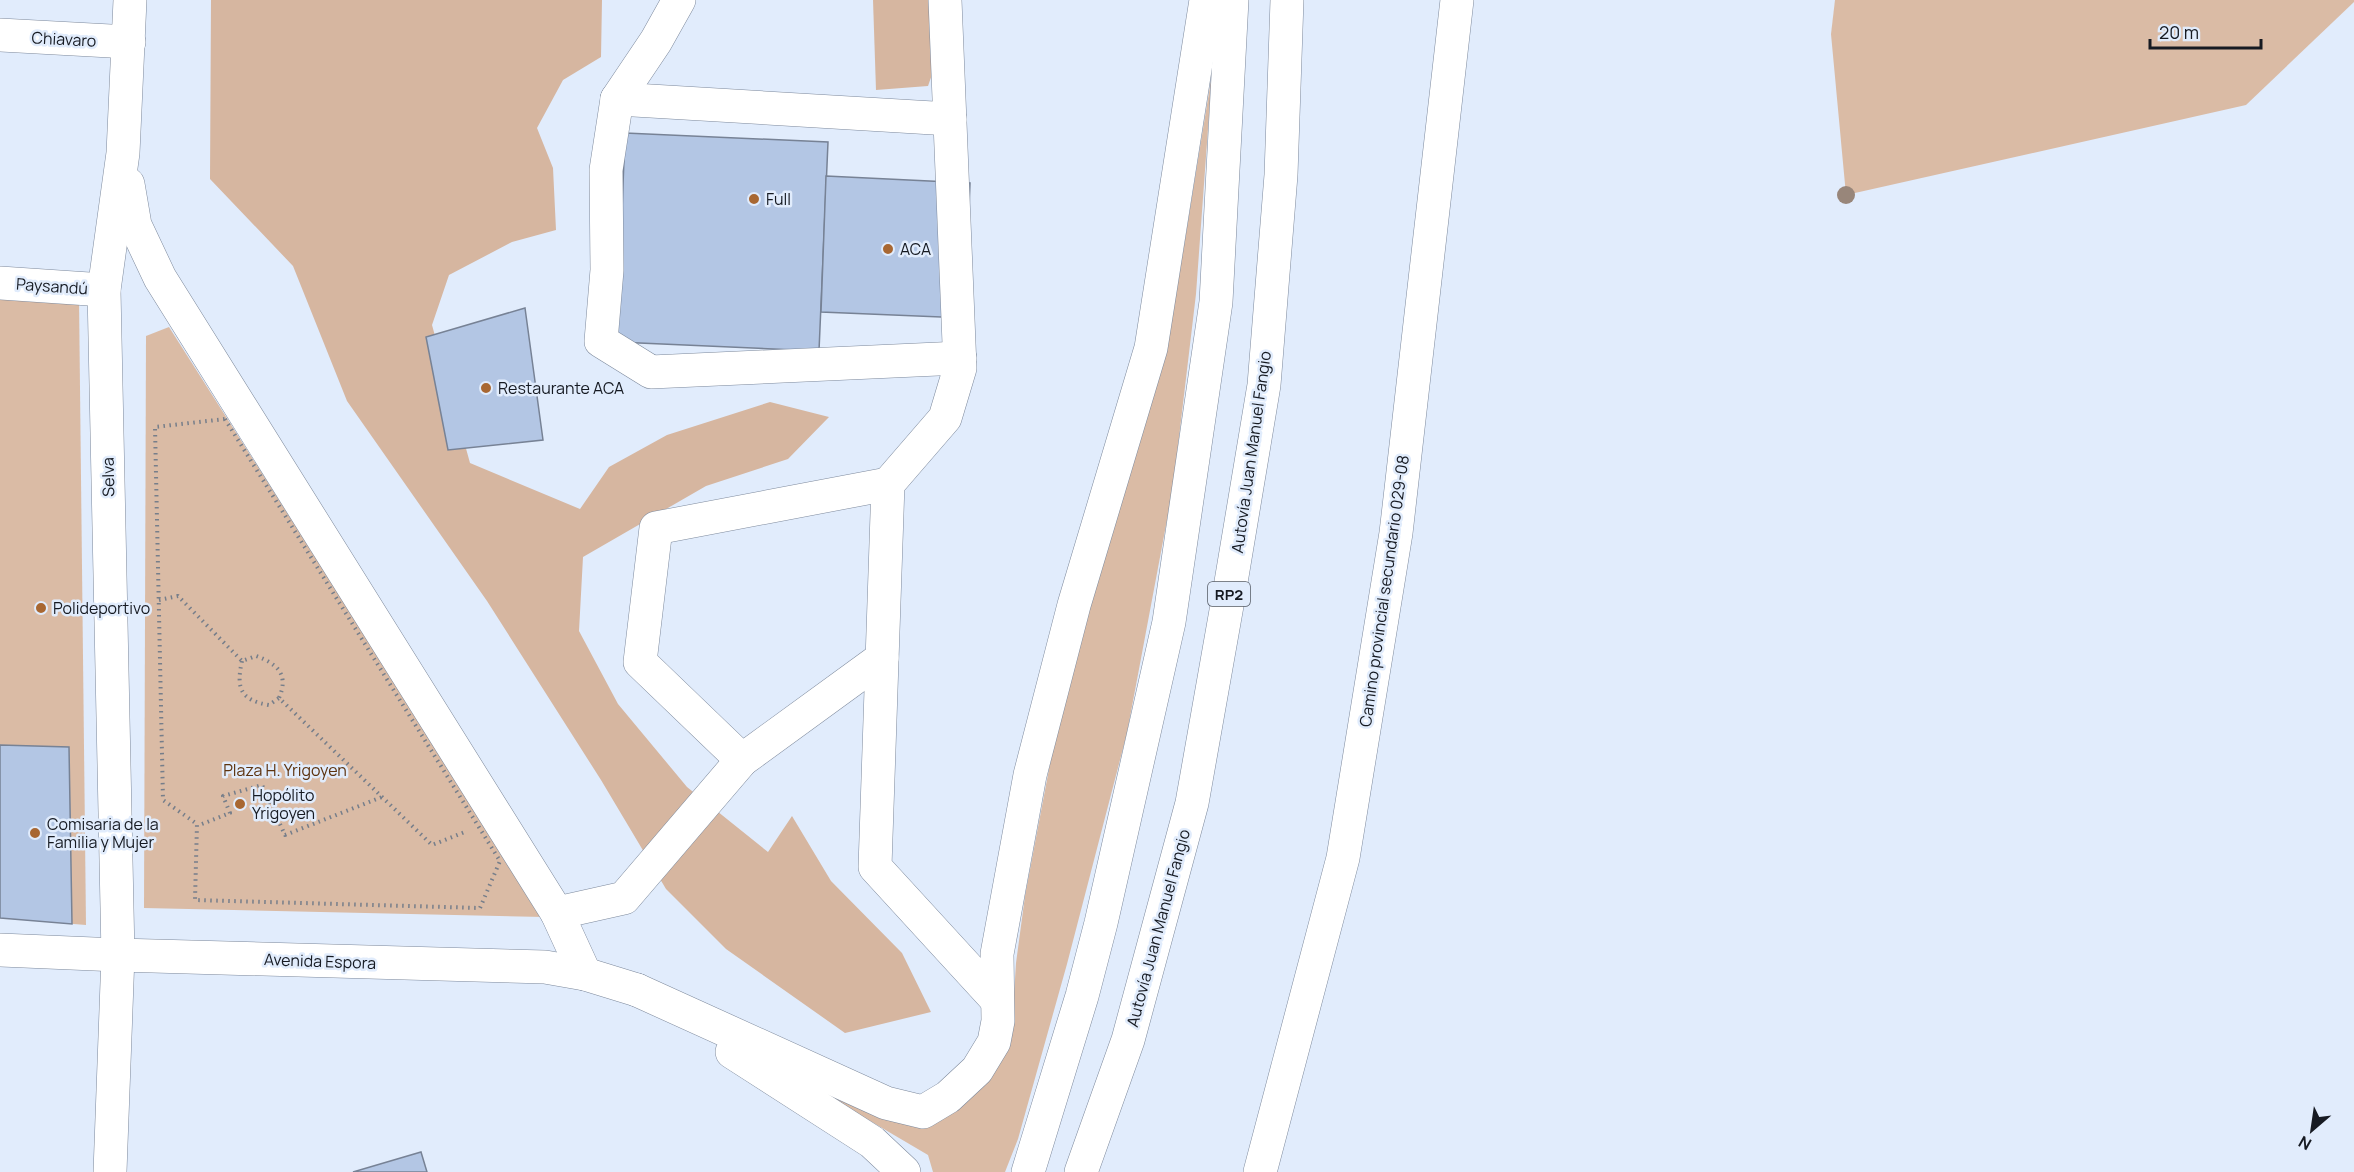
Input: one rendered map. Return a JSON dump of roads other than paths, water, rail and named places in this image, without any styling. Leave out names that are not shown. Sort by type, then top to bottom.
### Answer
[{"type":"main road","name":"Selva","points":[[110,1172],[118,956],[104,290],[123,153],[130,0]]},
{"type":"main road","points":[[679,0],[656,41],[617,99],[606,170],[607,270],[601,341],[651,372],[960,358]]},
{"type":"main road","points":[[742,760],[640,662],[656,528],[888,484],[945,418],[960,368],[960,358],[945,0]]},
{"type":"main road","points":[[638,990],[885,1103],[922,1112],[948,1097],[977,1070],[994,1042],[998,1021],[997,954],[1030,775],[1074,605],[1151,348],[1206,0]]},
{"type":"main road","points":[[1028,1172],[1082,996],[1101,923],[1169,622],[1216,302],[1233,0]]},
{"type":"main road","name":"Autovía Juan Manuel Fangio","points":[[1081,1172],[1128,1040],[1192,803],[1264,385],[1281,174],[1287,0]]},
{"type":"main road","points":[[1281,174],[1310,0]]},
{"type":"main road","name":"Camino provincial secundario 029-08","points":[[1260,1172],[1343,858],[1347,835],[1396,532],[1457,0]]},
{"type":"main road","name":"Chiavaro","points":[[0,35],[129,42]]},
{"type":"main road","points":[[617,99],[950,119]]},
{"type":"main road","points":[[123,153],[135,225],[160,278],[557,913],[585,974]]},
{"type":"main road","name":"Paysandú","points":[[0,283],[104,290]]},
{"type":"main road","points":[[888,484],[875,867],[996,999]]},
{"type":"main road","points":[[557,913],[624,898],[742,760],[882,658]]},
{"type":"main road","name":"Avenida Espora","points":[[0,950],[118,956],[545,967],[585,974],[638,990]]},
{"type":"main road","points":[[638,990],[872,1142],[904,1172]]},
{"type":"place","name":"Full","points":[[754,199]]},
{"type":"place","name":"ACA","points":[[888,249]]},
{"type":"place","name":"Restaurante ACA","points":[[486,388]]},
{"type":"place","name":"Polideportivo","points":[[41,608]]},
{"type":"place","name":"Hopólito Yrigoyen","points":[[240,804]]},
{"type":"place","name":"Comisaria de la Familia y Mujer","points":[[35,833]]},
{"type":"park label","name":"Plaza H. Yrigoyen","points":[[285,770]]}]
